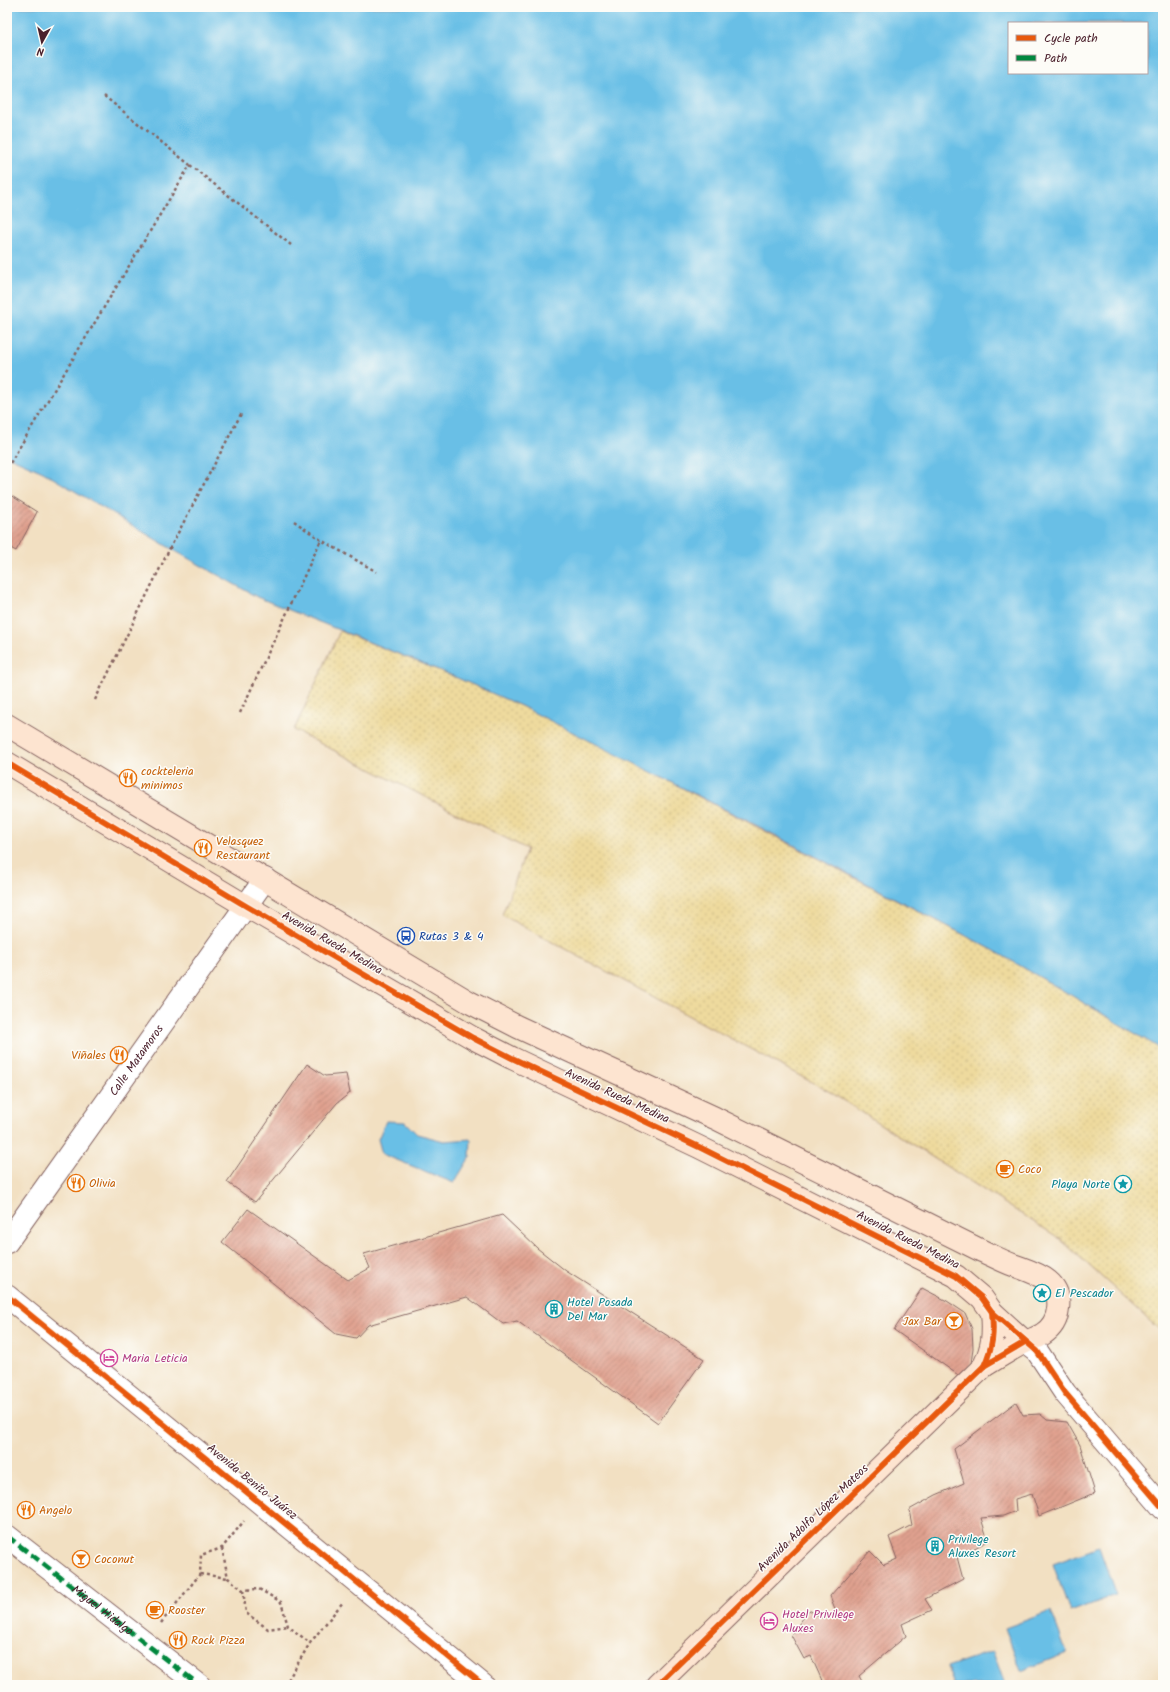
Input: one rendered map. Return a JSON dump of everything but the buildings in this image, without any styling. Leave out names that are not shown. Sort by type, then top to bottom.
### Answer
[{"type":"street","name":"Avenida Rueda Medina","points":[[7,725],[469,1002],[518,1027],[715,1118],[980,1250],[1042,1275],[1050,1283],[1056,1293],[1059,1304],[1057,1316],[1052,1326],[1043,1334],[1025,1342]]},
{"type":"street","name":"Avenida Rueda Medina","points":[[7,762],[246,906],[473,1038],[699,1147],[956,1276],[982,1298],[992,1312],[1037,1351],[1065,1393],[1163,1508]]},
{"type":"street","name":"Calle Matamoros","points":[[7,1242],[265,879]]},
{"type":"street","points":[[699,1147],[715,1118]]},
{"type":"street","name":"Avenida Benito Juárez","points":[[7,1296],[483,1685]]},
{"type":"street","name":"Avenida Adolfo López Mateos","points":[[984,1366],[994,1333],[992,1312]]},
{"type":"street","name":"Avenida Adolfo López Mateos","points":[[657,1685],[984,1366],[1025,1342]]},
{"type":"street","name":"Miguel Hidalgo","points":[[7,1536],[199,1685]]},
{"type":"path","points":[[104,96],[291,245]]},
{"type":"path","points":[[7,468],[190,165]]},
{"type":"path","points":[[95,700],[170,548],[241,414]]},
{"type":"path","points":[[294,520],[321,540],[377,572]]},
{"type":"path","points":[[240,714],[321,540]]},
{"type":"path","points":[[145,1643],[200,1574],[201,1555],[222,1548],[260,1502]]},
{"type":"path","points":[[222,1548],[228,1578]]},
{"type":"path","points":[[200,1574],[228,1578],[243,1590],[259,1589],[281,1602],[288,1626],[310,1643]]},
{"type":"path","points":[[285,1685],[310,1643],[358,1583]]},
{"type":"path","points":[[243,1590],[246,1613],[268,1629],[288,1626]]},
{"type":"sand","points":[[340,631],[446,673],[521,706],[615,753],[993,950],[1163,1050],[1163,1333],[1059,1238],[830,1092],[502,915],[527,849],[294,730]]},
{"type":"water","points":[[7,7],[1163,7],[1163,1050],[993,950],[752,823],[521,706],[446,673],[257,597],[170,548],[43,472],[7,456]]},
{"type":"water","points":[[386,1121],[405,1122],[417,1134],[444,1141],[471,1139],[470,1157],[454,1183],[382,1154],[378,1139]]},
{"type":"water","points":[[1099,1547],[1116,1595],[1070,1612],[1053,1564]]},
{"type":"water","points":[[1051,1611],[1067,1653],[1021,1671],[1005,1628]]},
{"type":"water","points":[[993,1651],[1005,1685],[954,1685],[947,1667]]},
{"type":"marked path","points":[[7,1536],[199,1685]]},
{"type":"cycle path","points":[[7,763],[246,906],[473,1038],[699,1147],[956,1276],[982,1298],[992,1312],[1037,1351],[1065,1393],[1163,1508]]},
{"type":"cycle path","points":[[7,1296],[483,1685]]},
{"type":"cycle path","points":[[984,1366],[992,1340],[992,1312]]},
{"type":"cycle path","points":[[657,1685],[984,1366],[1025,1342]]},
{"type":"place","name":"cockteleria minimos","points":[[128,778]]},
{"type":"place","name":"Velasquez Restaurant","points":[[203,848]]},
{"type":"place","name":"Rutas 3 & 4","points":[[406,936]]},
{"type":"place","name":"Viñales","points":[[119,1055]]},
{"type":"place","name":"Coco","points":[[1005,1169]]},
{"type":"place","name":"Olivia","points":[[76,1183]]},
{"type":"place","name":"Playa Norte","points":[[1123,1184]]},
{"type":"place","name":"El Pescador","points":[[1042,1293]]},
{"type":"place","name":"Hotel Posada Del Mar","points":[[554,1309]]},
{"type":"place","name":"Jax Bar","points":[[954,1321]]},
{"type":"place","name":"Maria Leticia","points":[[109,1358]]},
{"type":"place","name":"Angelo","points":[[26,1510]]},
{"type":"place","name":"Privilege Aluxes Resort","points":[[935,1546]]},
{"type":"place","name":"Coconut","points":[[81,1559]]},
{"type":"place","name":"Rooster","points":[[155,1610]]},
{"type":"place","name":"Hotel Privilege Aluxes","points":[[769,1621]]},
{"type":"place","name":"Rock Pizza","points":[[178,1640]]}]
